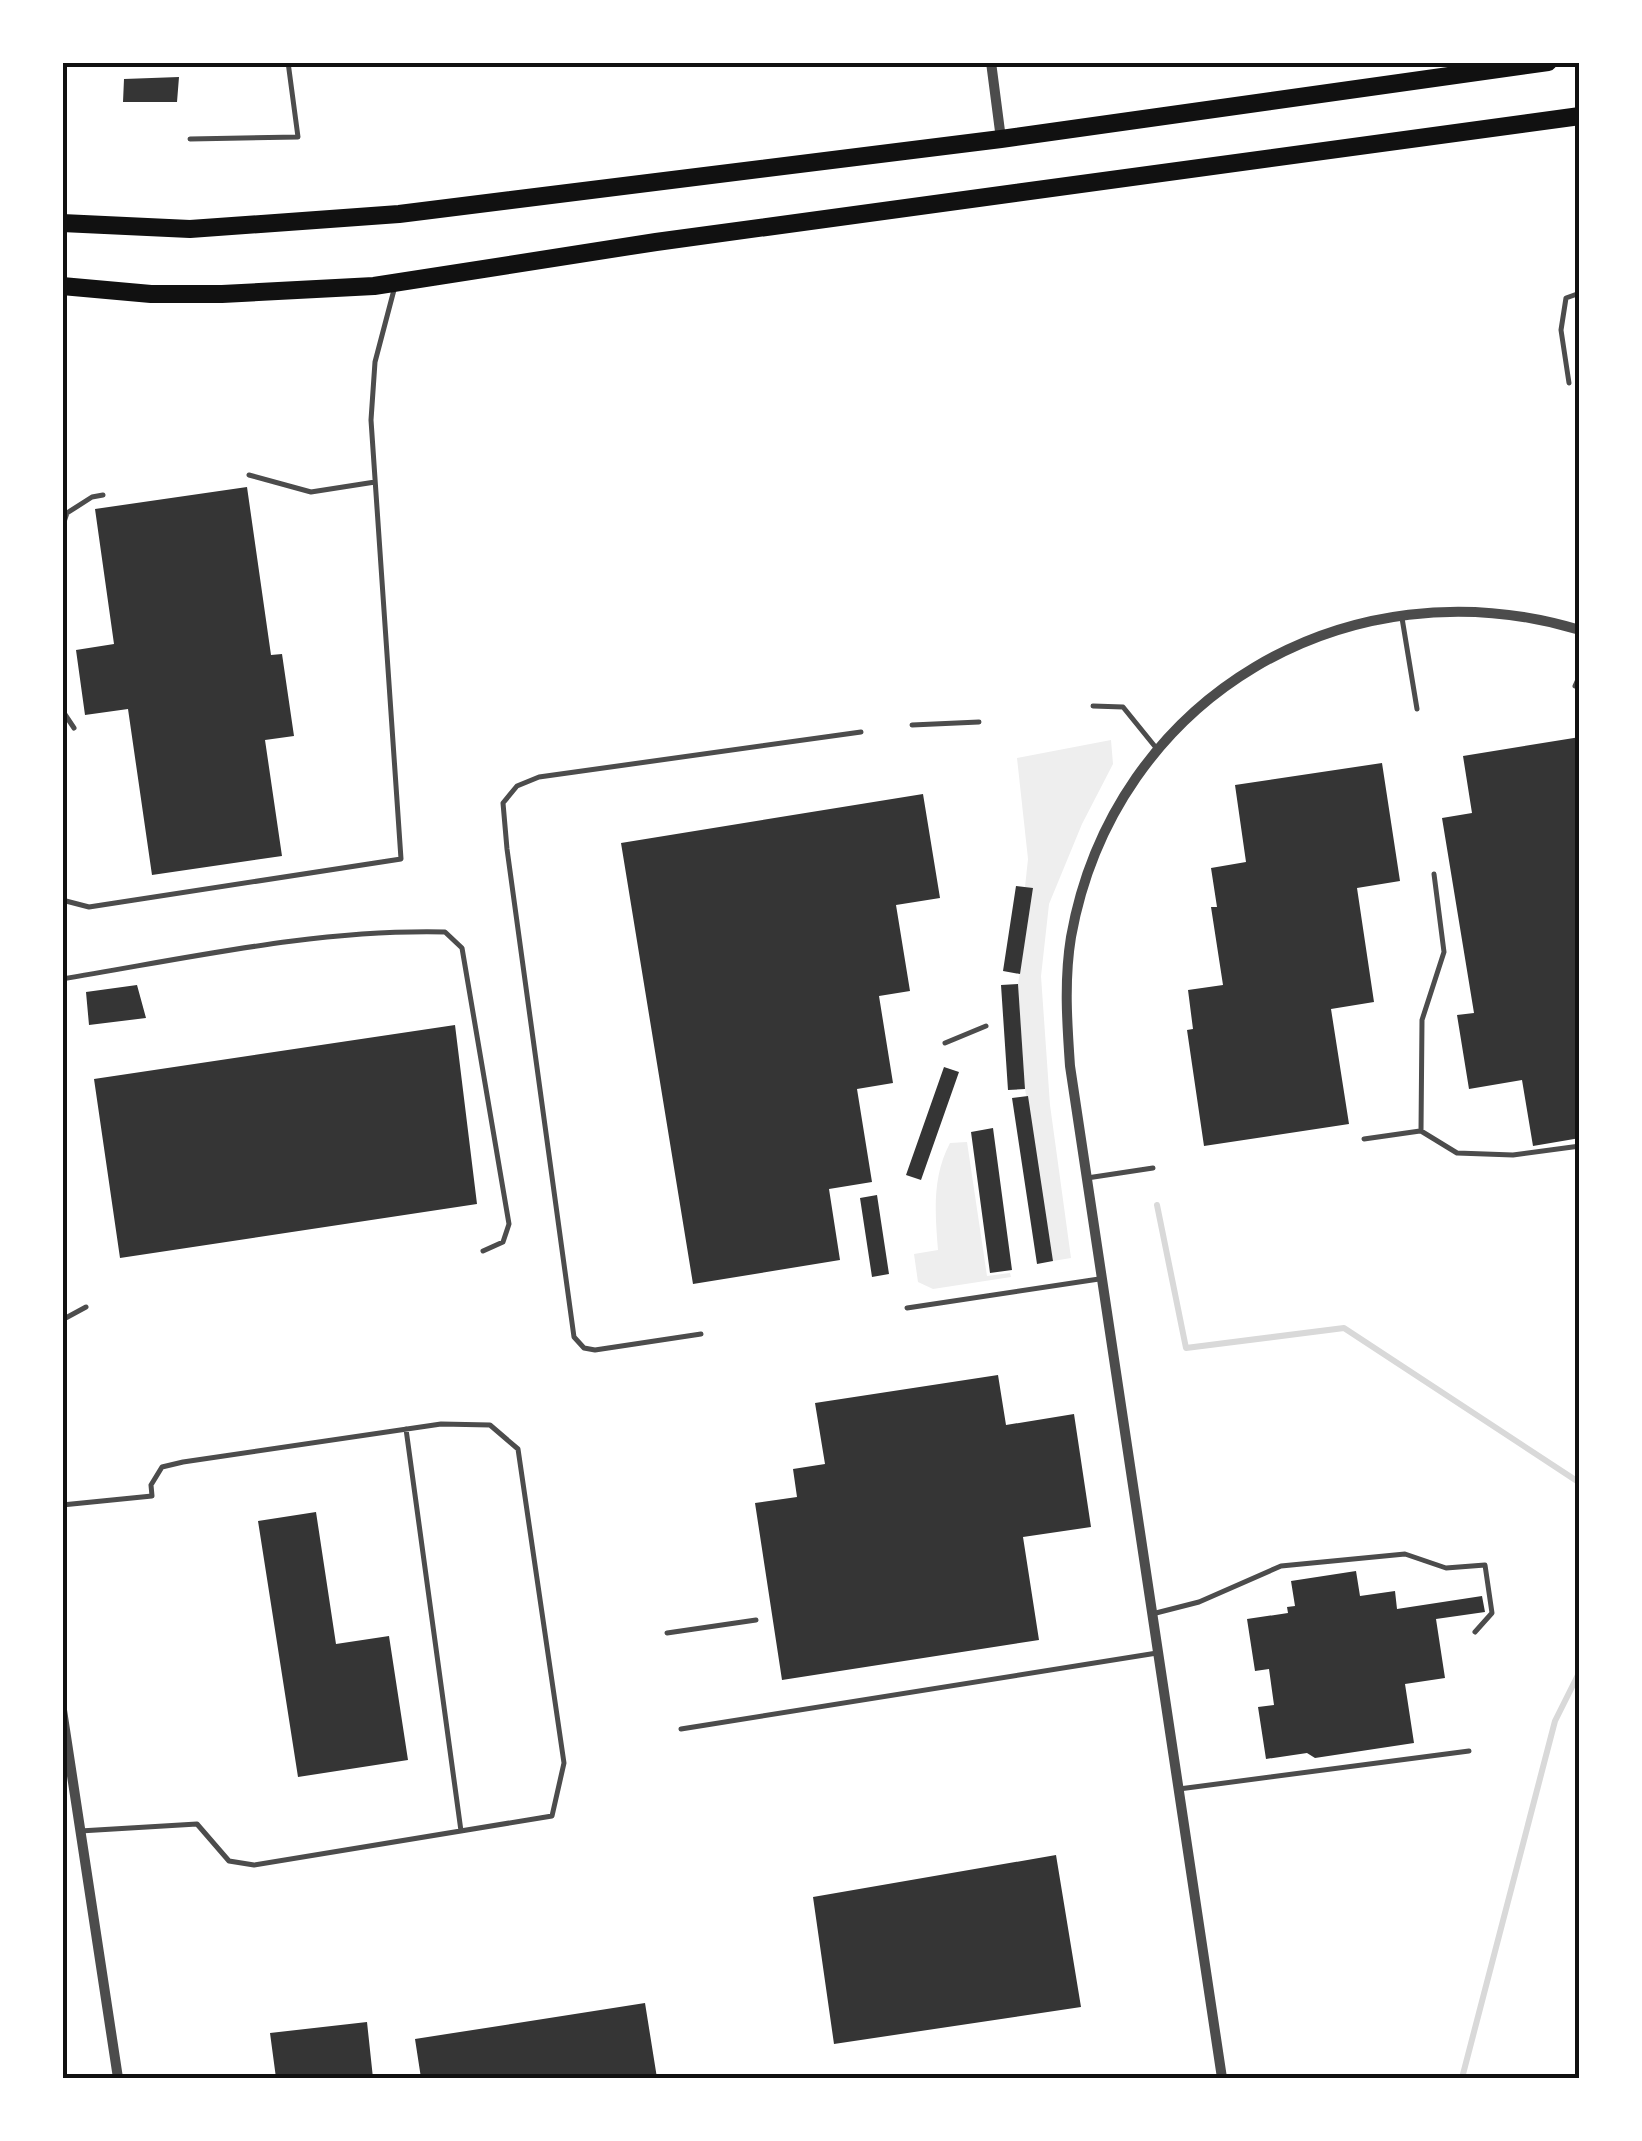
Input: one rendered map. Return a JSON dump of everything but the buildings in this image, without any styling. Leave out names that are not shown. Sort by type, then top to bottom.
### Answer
[{"type":"main road","points":[[62,223],[190,229],[399,214],[1002,138],[1548,62]]},
{"type":"main road","points":[[62,286],[151,294],[222,294],[296,292],[396,282],[656,242],[1580,116]]},
{"type":"street","points":[[991,62],[1002,138]]},
{"type":"street","points":[[1222,2078],[1068,1035],[1071,939],[1084,884],[1104,833],[1127,790],[1157,749],[1199,706],[1252,669],[1326,633],[1401,614],[1475,611],[1580,630]]},
{"type":"street","points":[[62,1710],[118,2078]]},
{"type":"lane","points":[[190,140],[298,137],[288,62]]},
{"type":"lane","points":[[62,900],[89,908],[401,859],[370,420],[376,362],[396,282]]},
{"type":"lane","points":[[1569,383],[1561,330],[1566,298],[1580,293]]},
{"type":"lane","points":[[248,475],[311,492],[375,482]]},
{"type":"lane","points":[[62,528],[67,513],[92,497],[103,495]]},
{"type":"lane","points":[[1401,614],[1417,709]]},
{"type":"lane","points":[[1575,686],[1580,676]]},
{"type":"lane","points":[[1093,706],[1123,708],[1157,749]]},
{"type":"lane","points":[[62,710],[74,728]]},
{"type":"lane","points":[[912,726],[979,722]]},
{"type":"lane","points":[[701,1334],[594,1350],[584,1348],[574,1337],[503,803],[517,786],[540,777],[860,732]]},
{"type":"lane","points":[[1421,1131],[1422,1020],[1444,952],[1434,874]]},
{"type":"lane","points":[[62,979],[273,944],[404,931],[445,932],[462,948],[510,1224],[503,1242],[484,1251]]},
{"type":"lane","points":[[945,1043],[986,1026]]},
{"type":"lane","points":[[1364,1138],[1421,1131],[1457,1153],[1514,1155],[1580,1146]]},
{"type":"lane","points":[[1087,1178],[1153,1168]]},
{"type":"lane","points":[[907,1308],[1102,1279]]},
{"type":"lane","points":[[62,1320],[86,1307]]},
{"type":"lane","points":[[62,1505],[152,1496],[151,1485],[162,1468],[183,1462],[441,1424],[490,1425],[518,1449],[564,1764],[552,1816],[254,1866],[230,1861],[197,1824],[80,1832]]},
{"type":"lane","points":[[406,1429],[461,1831]]},
{"type":"lane","points":[[1152,1614],[1199,1602],[1282,1566],[1405,1554],[1446,1568],[1485,1565],[1492,1613],[1475,1632]]},
{"type":"lane","points":[[667,1634],[756,1620]]},
{"type":"lane","points":[[682,1729],[1158,1652]]},
{"type":"lane","points":[[1179,1790],[1469,1750]]},
{"type":"shaded area","points":[[1111,740],[1113,764],[1082,824],[1049,904],[1041,976],[1050,1105],[1071,1258],[1053,1261],[1025,1089],[1018,984],[1033,889],[1025,887],[1028,859],[1017,758]]},
{"type":"shaded area","points":[[967,1142],[987,1276],[1010,1273],[1011,1277],[933,1289],[918,1282],[914,1254],[938,1250],[936,1209],[940,1169],[950,1143]]},
{"type":"waterway","points":[[1157,1205],[1186,1348],[1344,1328],[1580,1483]]},
{"type":"waterway","points":[[1462,2078],[1555,1721],[1580,1671]]}]
